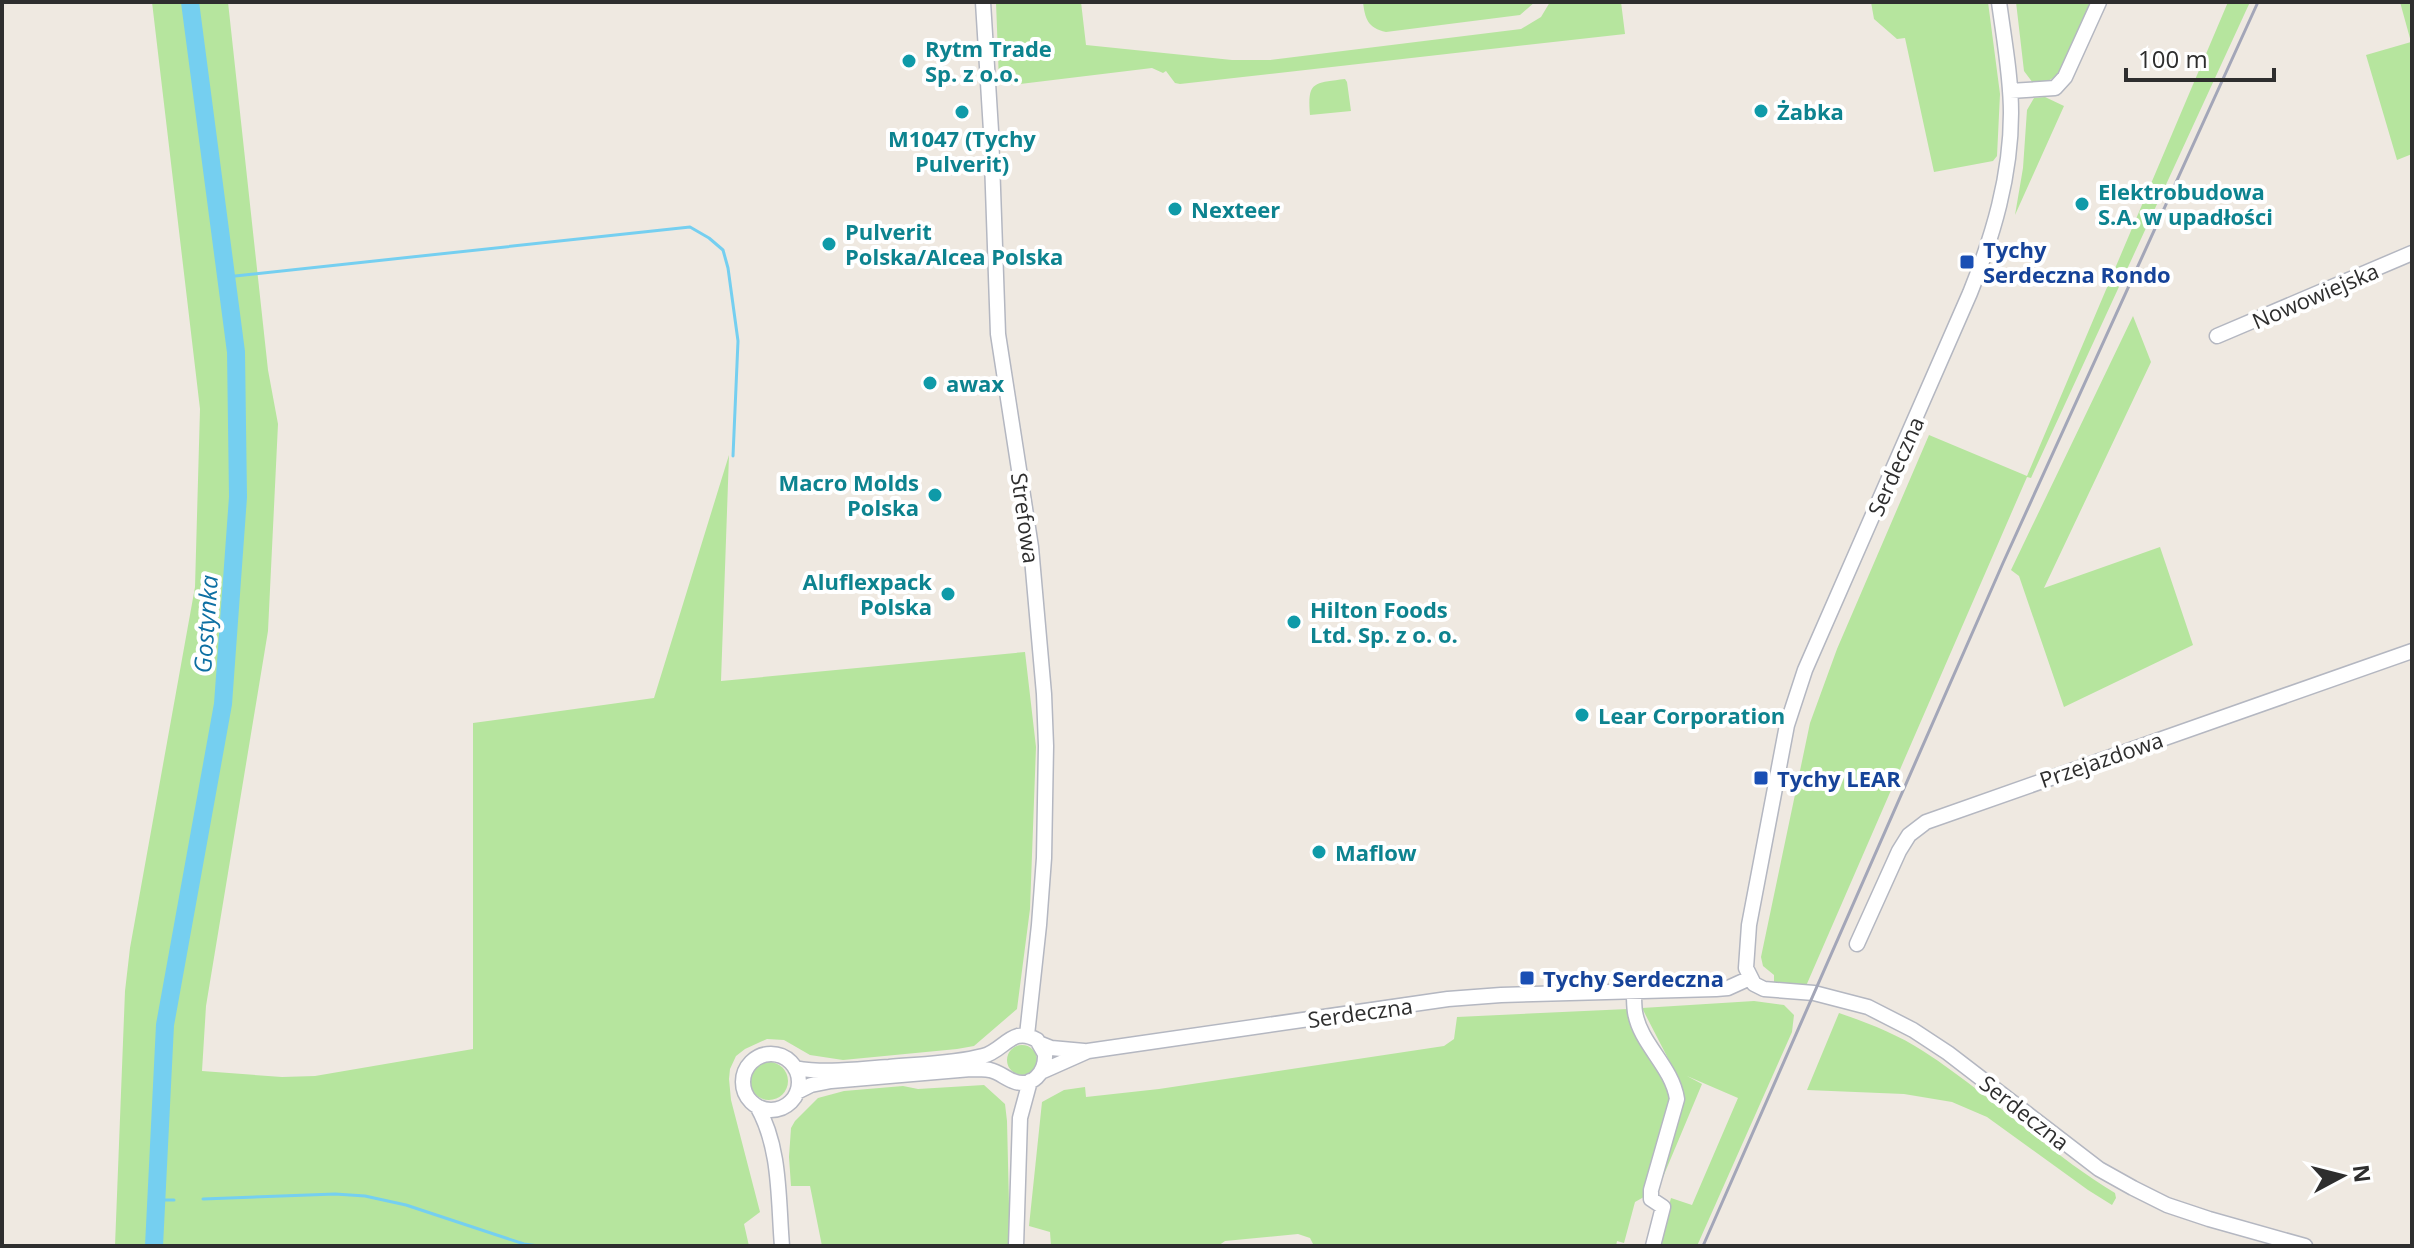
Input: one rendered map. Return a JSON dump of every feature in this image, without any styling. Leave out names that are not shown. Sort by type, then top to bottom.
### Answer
[{"type":"street","name":"Strefowa","points":[[983,2],[998,334],[1031,547],[1044,694],[1043,871],[1027,1035]]},
{"type":"street","name":"Serdeczna","points":[[1999,2],[2010,91],[2009,150],[1999,206],[1982,265],[1805,670],[1792,707],[1749,925],[1746,968],[1754,984],[1764,989],[1814,993],[1868,1007],[1913,1030],[1948,1053],[2099,1169],[2167,1205],[2305,1246]]},
{"type":"street","points":[[2010,91],[2055,88],[2065,77],[2099,2]]},
{"type":"street","name":"Nowowiejska","points":[[2217,336],[2412,253]]},
{"type":"street","name":"Przejazdowa","points":[[1857,944],[1899,851],[1909,835],[1926,822],[2412,651]]},
{"type":"street","name":"Serdeczna","points":[[1041,1044],[1051,1048],[1088,1051],[1461,997],[1728,988],[1750,978]]},
{"type":"street","points":[[1634,992],[1635,1013],[1642,1031],[1675,1084],[1677,1099],[1651,1190],[1651,1199],[1663,1207],[1653,1246]]},
{"type":"street","points":[[795,1068],[837,1071],[945,1063],[987,1055],[1000,1049],[1008,1039],[1020,1035],[1027,1035],[1041,1044],[1046,1060],[1043,1071],[1030,1081],[1020,1118],[1016,1246]]},
{"type":"street","points":[[1000,1049],[998,1063],[1009,1078],[1020,1118]]},
{"type":"street","name":"Serdeczna","points":[[1043,1071],[1088,1051]]},
{"type":"street","points":[[757,1106],[772,1110],[784,1106],[797,1092],[798,1076],[784,1057],[769,1053],[754,1059],[743,1079],[746,1095],[765,1120],[774,1147],[782,1246]]},
{"type":"street","points":[[797,1092],[831,1081],[971,1069],[990,1070],[1009,1078],[1030,1081]]},
{"type":"street","points":[[774,1147],[784,1106]]},
{"type":"green space","points":[[152,2],[228,2],[268,370],[278,424],[268,631],[206,1006],[202,1071],[282,1077],[315,1076],[473,1049],[473,723],[654,698],[729,455],[721,681],[1025,652],[1036,747],[1030,909],[1017,1009],[974,1046],[957,1049],[843,1060],[810,1055],[784,1040],[767,1039],[736,1056],[730,1069],[731,1100],[760,1212],[744,1224],[749,1246],[115,1246],[125,991],[130,948],[195,587],[200,409]]},
{"type":"green space","points":[[996,2],[1081,2],[1086,45],[1232,60],[1269,60],[1521,29],[1541,17],[1550,2],[1621,2],[1625,34],[1180,84],[1175,83],[1166,71],[1163,73],[1152,68],[1011,85],[999,82]]},
{"type":"green space","points":[[1363,2],[1535,2],[1520,15],[1386,32],[1368,22]]},
{"type":"green space","points":[[1871,2],[1988,2],[2000,94],[1997,156],[1993,161],[1934,172],[1905,38],[1897,39],[1874,19]]},
{"type":"green space","points":[[2016,2],[2095,2],[2073,54],[2056,76],[2046,82],[2033,83],[2024,71]]},
{"type":"green space","points":[[2228,2],[2250,2],[2031,478],[2027,477],[1806,986],[1774,982],[1774,975],[1763,966],[1761,957],[1810,723],[1837,649],[1929,435],[2027,476]]},
{"type":"green space","points":[[2400,2],[2412,2],[2412,154],[2397,160],[2366,55],[2411,42]]},
{"type":"green space","points":[[1345,79],[1351,111],[1310,115],[1310,96],[1315,86]]},
{"type":"green space","points":[[2045,97],[2064,106],[2015,215],[2023,168],[2027,110],[2034,98]]},
{"type":"green space","points":[[2133,316],[2151,362],[2044,588],[2160,547],[2193,645],[2064,707],[2019,576],[2011,570]]},
{"type":"green space","points":[[1754,1001],[1784,1005],[1794,1015],[1792,1032],[1697,1246],[1658,1246],[1671,1198],[1692,1205],[1738,1098],[1687,1076],[1702,1084],[1658,1189],[1635,1202],[1624,1243],[1617,1241],[1616,1246],[1314,1246],[1310,1238],[1298,1234],[1225,1241],[1218,1246],[1051,1246],[1050,1232],[1029,1226],[1042,1102],[1064,1090],[1085,1087],[1086,1097],[1159,1089],[1444,1046],[1454,1039],[1457,1017],[1628,1009],[1671,1088],[1674,1070],[1642,1008]]},
{"type":"green space","points":[[1839,1013],[1903,1039],[1948,1068],[2066,1160],[2115,1193],[2112,1205],[1987,1117],[1952,1102],[1904,1094],[1807,1090]]},
{"type":"green space","points":[[1022,1045],[1028,1046],[1036,1054],[1036,1066],[1028,1074],[1022,1075],[1016,1074],[1008,1066],[1007,1060],[1008,1054],[1016,1046]]},
{"type":"green space","points":[[769,1062],[782,1068],[788,1081],[782,1094],[769,1100],[756,1094],[750,1081],[756,1068]]},
{"type":"green space","points":[[984,1085],[1005,1104],[1010,1246],[822,1246],[810,1186],[791,1186],[789,1157],[791,1128],[818,1098],[844,1091],[903,1086],[918,1089]]},
{"type":"waterway","name":"Gostynka","points":[[154,1246],[165,1025],[223,704],[238,497],[236,352],[190,2]]},
{"type":"waterway","points":[[226,277],[690,227],[723,250],[728,268],[738,341],[733,456]]},
{"type":"waterway","points":[[203,1199],[335,1194],[365,1196],[406,1205],[524,1244],[539,1246]]},
{"type":"waterway","points":[[155,1200],[174,1200]]},
{"type":"railway","points":[[1703,1246],[2003,563],[2258,2]]},
{"type":"place","name":"Rytm Trade Sp. z o.o.","points":[[909,61]]},
{"type":"place","name":"Żabka","points":[[1761,111]]},
{"type":"place","name":"M1047 (Tychy Pulverit)","points":[[962,112]]},
{"type":"place","name":"Elektrobudowa S.A. w upadłości","points":[[2082,204]]},
{"type":"place","name":"Nexteer","points":[[1175,209]]},
{"type":"place","name":"Pulverit Polska/Alcea Polska","points":[[829,244]]},
{"type":"place","name":"Tychy Serdeczna Rondo","points":[[1967,262]]},
{"type":"place","name":"awax","points":[[930,383]]},
{"type":"place","name":"Macro Molds Polska","points":[[935,495]]},
{"type":"place","name":"Aluflexpack Polska","points":[[948,594]]},
{"type":"place","name":"Hilton Foods Ltd. Sp. z o. o.","points":[[1294,622]]},
{"type":"place","name":"Lear Corporation","points":[[1582,715]]},
{"type":"place","name":"Tychy LEAR","points":[[1761,778]]},
{"type":"place","name":"Maflow","points":[[1319,852]]},
{"type":"place","name":"Tychy Serdeczna","points":[[1527,978]]}]
